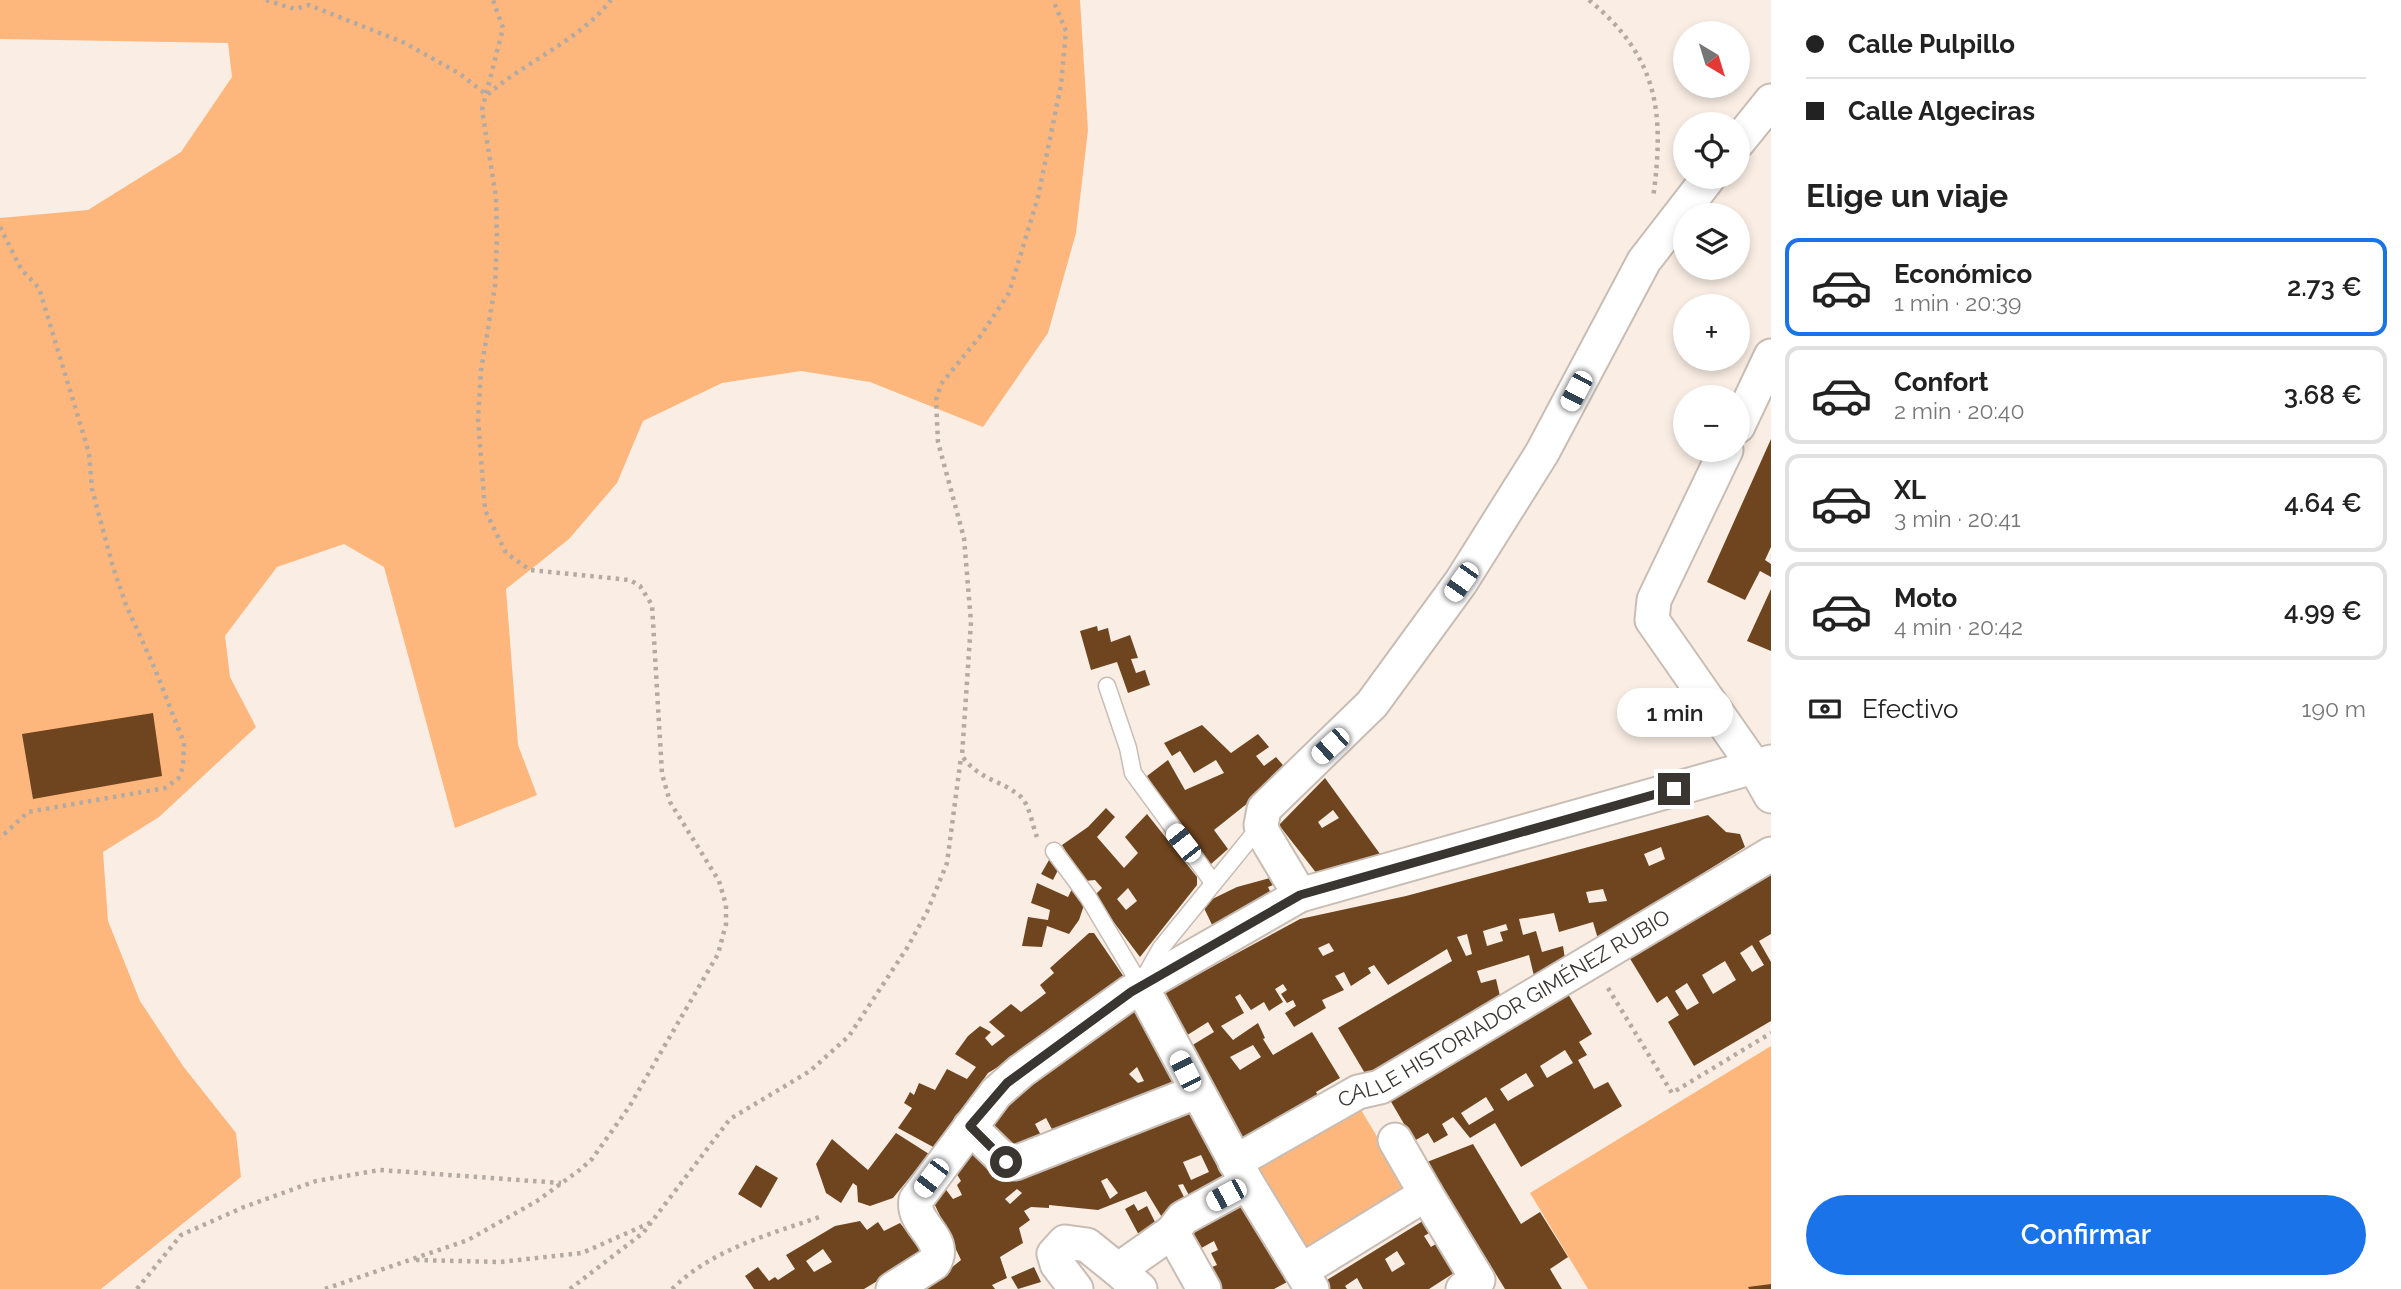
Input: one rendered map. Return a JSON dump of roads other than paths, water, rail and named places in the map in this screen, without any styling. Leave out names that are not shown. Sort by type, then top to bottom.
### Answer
[{"type":"street","points":[[1750,127],[1771,101]]},
{"type":"street","points":[[1300,895],[1261,825],[1262,815],[1273,798],[1371,704],[1461,582],[1542,453],[1644,261],[1700,189]]},
{"type":"street","points":[[1750,401],[1771,356]]},
{"type":"street","points":[[1721,462],[1654,600],[1652,620],[1763,764],[1771,796]]},
{"type":"street","points":[[904,1286],[934,1263],[938,1252],[936,1243],[915,1211],[916,1200],[970,1126],[1014,1077],[1141,986],[1300,895],[1763,764]]},
{"type":"street","name":"CALLE HISTORIADOR GIMÉNEZ RUBIO","points":[[1129,1280],[1183,1218],[1241,1173],[1358,1092],[1380,1087],[1771,854]]},
{"type":"street","points":[[1141,986],[1195,1092],[1306,1280],[1426,1194]]},
{"type":"street","points":[[970,1126],[1006,1162],[1015,1163],[1195,1092]]},
{"type":"street","points":[[1395,1140],[1475,1286]]},
{"type":"street","points":[[1172,1232],[1204,1289]]},
{"type":"street","points":[[1076,1289],[1057,1264],[1054,1254],[1065,1242],[1087,1245],[1129,1280]]},
{"type":"lane","points":[[1107,686],[1128,748],[1133,773],[1212,881]]},
{"type":"lane","points":[[1141,986],[1161,948],[1212,881],[1261,825]]},
{"type":"lane","points":[[1054,851],[1088,897],[1141,986]]}]
